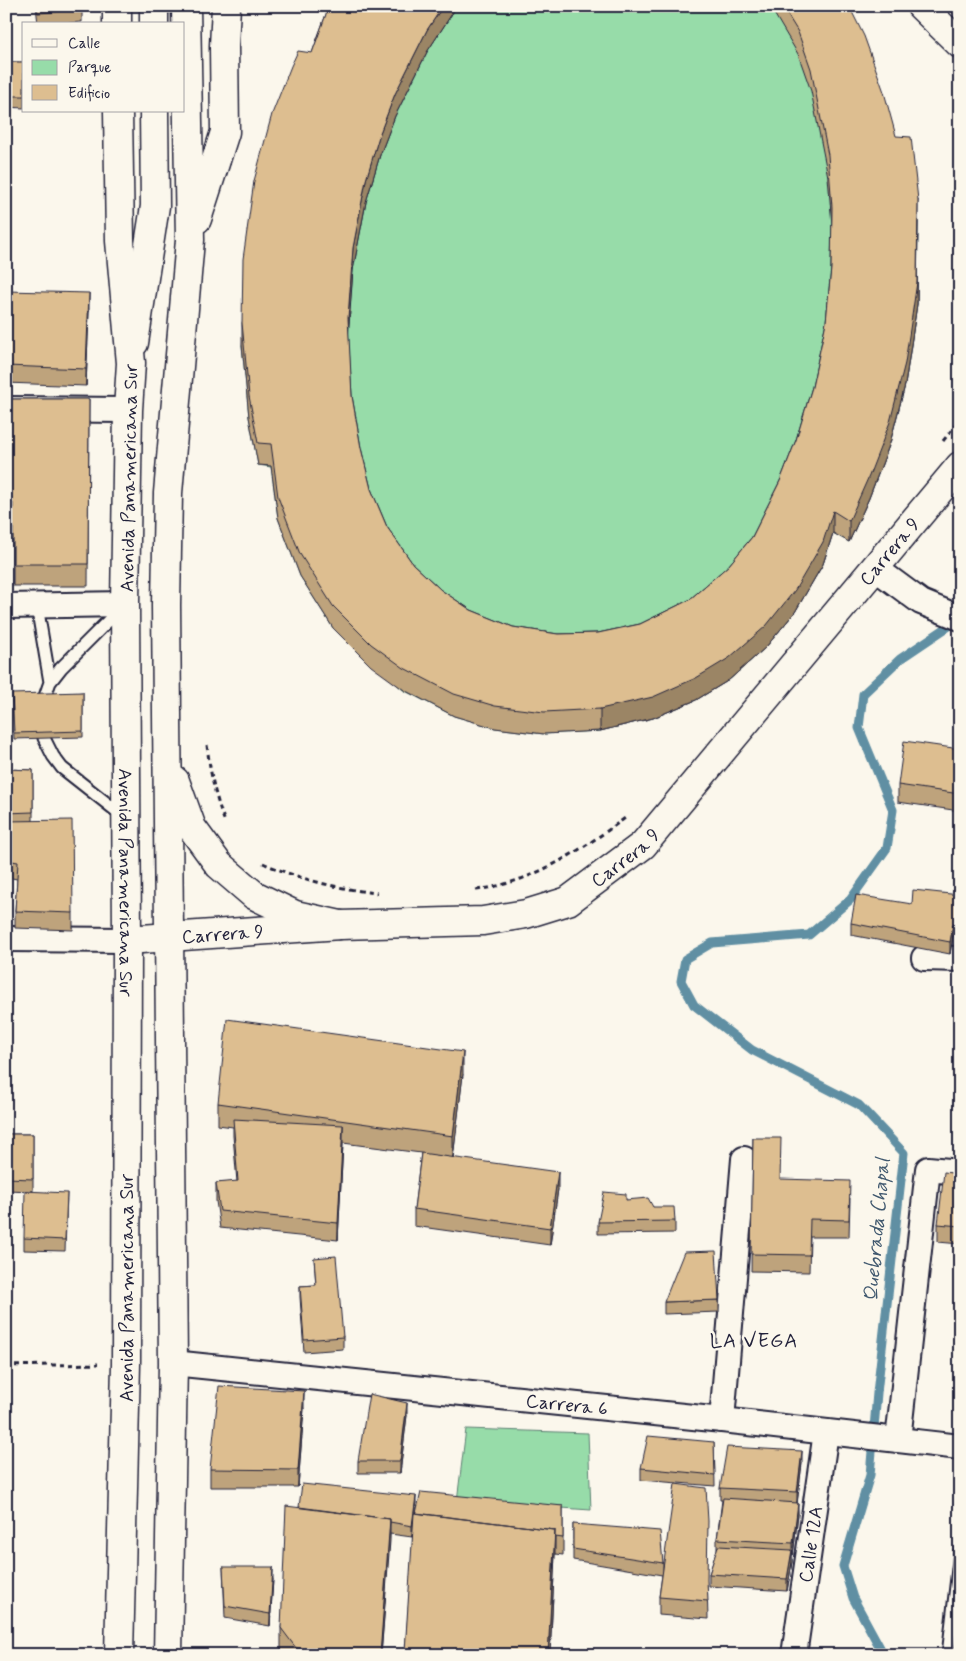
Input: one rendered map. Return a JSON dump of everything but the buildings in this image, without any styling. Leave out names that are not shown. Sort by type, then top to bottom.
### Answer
[{"type":"main road","points":[[117,6],[117,22]]},
{"type":"main road","points":[[154,6],[154,22]]},
{"type":"main road","points":[[168,1655],[173,1363],[166,605],[168,493],[190,240],[186,6]]},
{"type":"main road","points":[[190,240],[225,132],[224,46],[226,6]]},
{"type":"main road","points":[[920,6],[954,38]]},
{"type":"main road","points":[[936,6],[954,38]]},
{"type":"main road","name":"Avenida Panamericana Sur","points":[[118,112],[120,241],[131,363],[128,410],[125,604],[127,940],[126,1364],[119,1655]]},
{"type":"main road","points":[[131,363],[154,206],[154,112]]},
{"type":"main road","name":"Carrera 9","points":[[127,940],[340,925],[483,920],[526,914],[568,901],[643,845],[960,466]]},
{"type":"main road","points":[[168,739],[176,785],[192,828],[218,865],[254,895],[295,915],[340,925]]},
{"type":"street","points":[[6,409],[128,410]]},
{"type":"street","points":[[875,568],[921,602],[960,618]]},
{"type":"street","points":[[6,606],[125,604]]},
{"type":"street","points":[[6,939],[127,940]]},
{"type":"street","points":[[924,958],[960,959]]},
{"type":"street","points":[[722,1420],[744,1159]]},
{"type":"street","points":[[890,1439],[928,1169],[960,1172]]},
{"type":"street","name":"Carrera 6","points":[[173,1363],[722,1420],[960,1447]]},
{"type":"street","name":"Calle 12A","points":[[794,1655],[837,1433]]},
{"type":"lane","points":[[44,699],[50,682],[61,668],[125,604]]},
{"type":"lane","points":[[37,606],[50,682]]},
{"type":"lane","points":[[44,738],[52,756],[62,768],[126,818]]},
{"type":"lane","points":[[948,1655],[960,1551]]},
{"type":"path","points":[[942,443],[960,419]]},
{"type":"path","points":[[207,745],[212,779],[226,824]]},
{"type":"path","points":[[472,890],[514,882],[542,872],[596,839],[628,815]]},
{"type":"path","points":[[263,863],[283,872],[328,884],[380,893]]},
{"type":"path","points":[[6,1366],[126,1364]]},
{"type":"green space","points":[[337,6],[839,6],[896,158],[911,159],[918,222],[917,304],[905,385],[890,443],[869,498],[849,542],[833,533],[823,564],[795,612],[766,647],[729,680],[696,700],[653,718],[600,731],[544,734],[495,728],[454,716],[403,690],[333,628],[300,576],[278,518],[271,467],[258,465],[249,417],[242,345],[312,75]]},
{"type":"green space","points":[[466,1429],[588,1433],[591,1510],[457,1501]]},
{"type":"waterway","name":"Quebrada Chapal","points":[[884,1655],[853,1598],[843,1566],[870,1475],[877,1393],[904,1153],[859,1105],[752,1050],[694,1005],[681,981],[685,959],[712,943],[809,935],[850,900],[887,848],[893,810],[859,728],[863,694],[900,659],[958,620]]},
{"type":"district","name":"LA VEGA","points":[[754,1340]]}]
